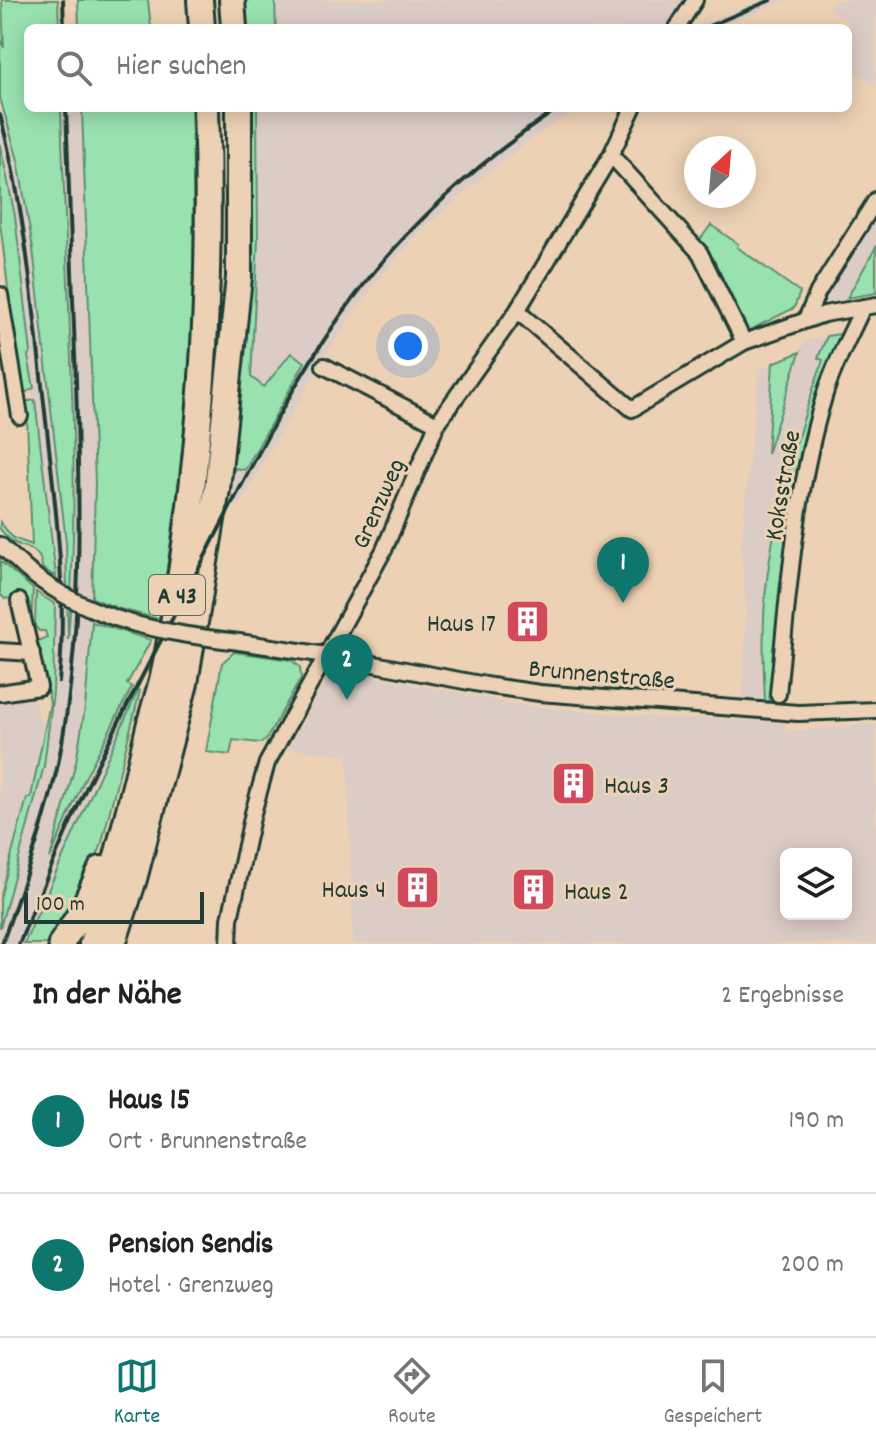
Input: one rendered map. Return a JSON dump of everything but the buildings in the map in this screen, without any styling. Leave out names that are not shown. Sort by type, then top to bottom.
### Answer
[{"type":"highway","points":[[200,0],[202,24]]},
{"type":"highway","points":[[221,0],[222,24]]},
{"type":"highway","points":[[232,0],[234,24]]},
{"type":"highway","name":"A 43","points":[[92,944],[166,666],[184,548],[201,413],[208,238],[206,112]]},
{"type":"highway","name":"A 43","points":[[113,944],[134,879],[185,683],[219,473],[232,332],[225,112]]},
{"type":"highway","points":[[232,332],[239,277],[239,112]]},
{"type":"highway","points":[[61,944],[96,883],[128,795],[139,774]]},
{"type":"street","points":[[680,24],[695,0]]},
{"type":"street","name":"Grenzweg","points":[[229,944],[230,919],[264,770],[384,550],[437,424],[517,311],[611,155],[631,112]]},
{"type":"street","points":[[611,155],[700,253],[744,342]]},
{"type":"street","points":[[806,319],[825,279],[876,200]]},
{"type":"street","points":[[0,295],[20,416]]},
{"type":"street","points":[[517,311],[632,409],[744,342],[806,319],[869,306]]},
{"type":"street","name":"Koksstraße","points":[[778,694],[795,533],[814,437],[825,394],[869,306]]},
{"type":"street","points":[[324,366],[437,424]]},
{"type":"street","name":"Brunnenstraße","points":[[0,545],[27,570],[73,602],[124,622],[174,634],[326,655],[540,693],[798,713],[876,710]]},
{"type":"street","points":[[0,693],[39,687],[19,601]]},
{"type":"street","points":[[0,651],[32,653]]},
{"type":"shaded area","points":[[275,0],[683,0],[668,24],[276,24]]},
{"type":"shaded area","points":[[761,0],[786,0],[725,24],[702,24]]},
{"type":"shaded area","points":[[833,0],[876,0],[876,87],[852,70],[852,24],[828,7]]},
{"type":"shaded area","points":[[0,98],[18,160],[33,249],[66,542],[68,629],[72,587],[70,353],[61,112],[82,112],[95,484],[92,622],[85,708],[76,762],[53,850],[122,705],[132,687],[138,690],[24,944],[0,944],[0,703],[28,698],[36,703],[40,721],[46,725],[55,660],[56,577],[28,365],[31,352],[15,216],[0,144]]},
{"type":"shaded area","points":[[257,112],[572,112],[479,180],[421,231],[391,264],[324,358],[238,507],[225,500],[235,468],[245,470],[271,419],[280,365],[264,387],[251,377],[258,239]]},
{"type":"shaded area","points":[[876,213],[876,247],[847,298],[825,302],[828,292]]},
{"type":"shaded area","points":[[827,336],[818,357],[823,360],[804,418],[775,530],[765,598],[765,701],[743,699],[746,608],[741,546],[758,370],[773,363],[768,449],[804,341]]},
{"type":"shaded area","points":[[335,669],[525,706],[680,719],[720,718],[784,723],[787,731],[876,724],[876,944],[353,944],[347,755],[288,749],[329,674]]},
{"type":"green space","points":[[2,0],[58,0],[59,24],[24,24],[24,112],[61,112],[74,508],[68,640],[66,542],[33,249],[18,160],[0,98],[0,38],[4,48]]},
{"type":"green space","points":[[78,0],[148,0],[151,24],[79,24]]},
{"type":"green space","points":[[236,0],[275,0],[276,24],[238,24]]},
{"type":"green space","points":[[82,112],[191,112],[193,241],[189,374],[177,501],[159,619],[92,598],[95,484]]},
{"type":"green space","points":[[242,112],[257,112],[258,239],[251,377],[264,387],[291,353],[305,362],[245,470],[235,468],[225,500]]},
{"type":"green space","points":[[0,144],[15,216],[31,352],[28,356],[34,388],[21,395],[0,222]]},
{"type":"green space","points":[[711,225],[800,292],[794,308],[748,331],[738,320],[699,241]]},
{"type":"green space","points":[[876,247],[876,293],[847,298]]},
{"type":"green space","points":[[840,334],[843,339],[831,365],[769,701],[765,701],[764,609],[776,524],[797,441],[823,360],[818,358],[827,336]]},
{"type":"green space","points":[[800,352],[767,454],[773,363]]},
{"type":"green space","points":[[35,400],[56,577],[42,568],[37,554],[8,539],[0,529],[0,522],[13,538],[32,545],[27,420],[24,419],[22,402]]},
{"type":"green space","points":[[0,561],[33,589],[31,624],[25,595],[5,599],[0,594]]},
{"type":"green space","points":[[36,592],[55,604],[53,692],[44,766],[0,928],[0,898],[27,798],[31,797],[50,703],[37,641],[47,637],[45,631],[39,631],[35,626]]},
{"type":"green space","points":[[92,622],[151,640],[127,684],[132,687],[85,778],[50,858],[76,762],[85,708]]},
{"type":"green space","points":[[234,652],[291,660],[300,667],[301,678],[266,740],[260,743],[233,740],[230,755],[206,752],[222,663]]},
{"type":"green space","points":[[138,690],[101,846],[92,869],[51,944],[24,944]]},
{"type":"railway","points":[[63,0],[64,24]]},
{"type":"railway","points":[[714,24],[771,0]]},
{"type":"railway","points":[[2,944],[53,787],[66,717],[76,622],[78,478],[66,112]]},
{"type":"railway","points":[[19,944],[72,819],[117,725],[258,454],[323,341],[374,272],[437,204],[508,144],[552,112]]},
{"type":"railway","points":[[0,115],[16,186],[27,258],[56,507],[62,612],[59,682]]},
{"type":"place","name":"Haus 15","points":[[623,603]]},
{"type":"place","name":"Haus 17","points":[[527,622]]},
{"type":"place","name":"Pension Sendis","points":[[347,700]]},
{"type":"place","name":"Haus 3","points":[[573,784]]},
{"type":"place","name":"Haus 4","points":[[417,888]]},
{"type":"place","name":"Haus 2","points":[[533,890]]}]
